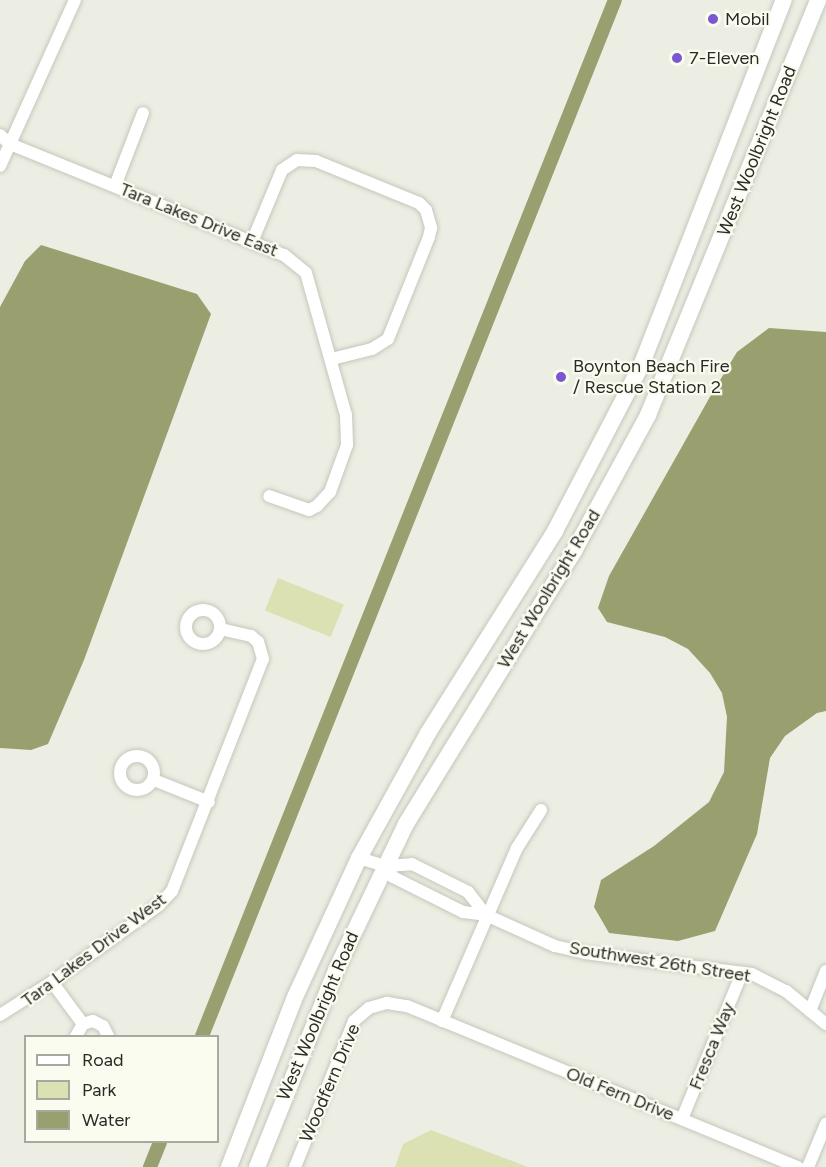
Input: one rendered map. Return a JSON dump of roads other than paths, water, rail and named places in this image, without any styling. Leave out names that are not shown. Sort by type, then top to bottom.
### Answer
[{"type":"main road","name":"West Woolbright Road","points":[[229,1167],[295,997],[359,858],[428,733],[555,531],[623,404],[656,331],[784,0]]},
{"type":"main road","name":"West Woolbright Road","points":[[257,1167],[326,991],[386,866],[444,758],[579,543],[648,415],[820,0]]},
{"type":"main road","points":[[820,0],[826,2]]},
{"type":"street","points":[[0,166],[5,144],[75,0]]},
{"type":"street","points":[[115,186],[143,113]]},
{"type":"street","name":"Tara Lakes Drive East","points":[[0,135],[5,144],[284,255],[306,273],[332,359],[348,435],[325,501],[309,510],[268,496]]},
{"type":"street","points":[[252,242],[282,170],[297,160],[316,161],[419,204],[426,210],[429,237],[388,339],[372,349],[332,359]]},
{"type":"street","name":"Tara Lakes Drive West","points":[[0,1015],[52,982],[166,899],[177,883],[261,668],[262,650],[251,636],[220,630]]},
{"type":"street","points":[[154,780],[209,801]]},
{"type":"street","points":[[442,1021],[517,848],[541,810]]},
{"type":"street","name":"Southwest 26th Street","points":[[359,858],[386,866],[412,864],[468,892],[486,915]]},
{"type":"street","name":"Southwest 26th Street","points":[[386,866],[393,877],[463,912],[486,915],[534,939],[585,953],[742,973],[770,981],[826,1024]]},
{"type":"street","points":[[810,1011],[826,971]]},
{"type":"street","name":"Fresca Way","points":[[682,1119],[742,973]]},
{"type":"street","points":[[52,982],[83,1024]]},
{"type":"street","name":"Woodfern Drive","points":[[295,1167],[349,1030],[360,1014],[378,1005],[397,1003],[442,1021]]},
{"type":"street","name":"Old Fern Drive","points":[[442,1021],[798,1167]]},
{"type":"street","points":[[83,1024],[99,1023],[107,1035]]},
{"type":"street","points":[[77,1035],[83,1024]]},
{"type":"street","points":[[808,1167],[826,1124]]},
{"type":"water","points":[[41,245],[197,294],[211,314],[84,660],[48,744],[31,750],[0,748],[0,307],[25,261]]},
{"type":"water","points":[[769,328],[826,332],[826,711],[817,713],[785,736],[770,758],[757,834],[715,931],[678,941],[609,933],[594,907],[601,880],[654,846],[709,802],[724,772],[727,717],[722,693],[710,673],[688,649],[665,637],[607,622],[598,608],[609,576],[737,352]]},
{"type":"waterway","points":[[202,1035],[615,0]]},
{"type":"waterway","points":[[150,1167],[160,1143]]},
{"type":"place","name":"Mobil","points":[[713,19]]},
{"type":"place","name":"7-Eleven","points":[[677,58]]},
{"type":"place","name":"Boynton Beach Fire / Rescue Station 2","points":[[561,377]]}]
